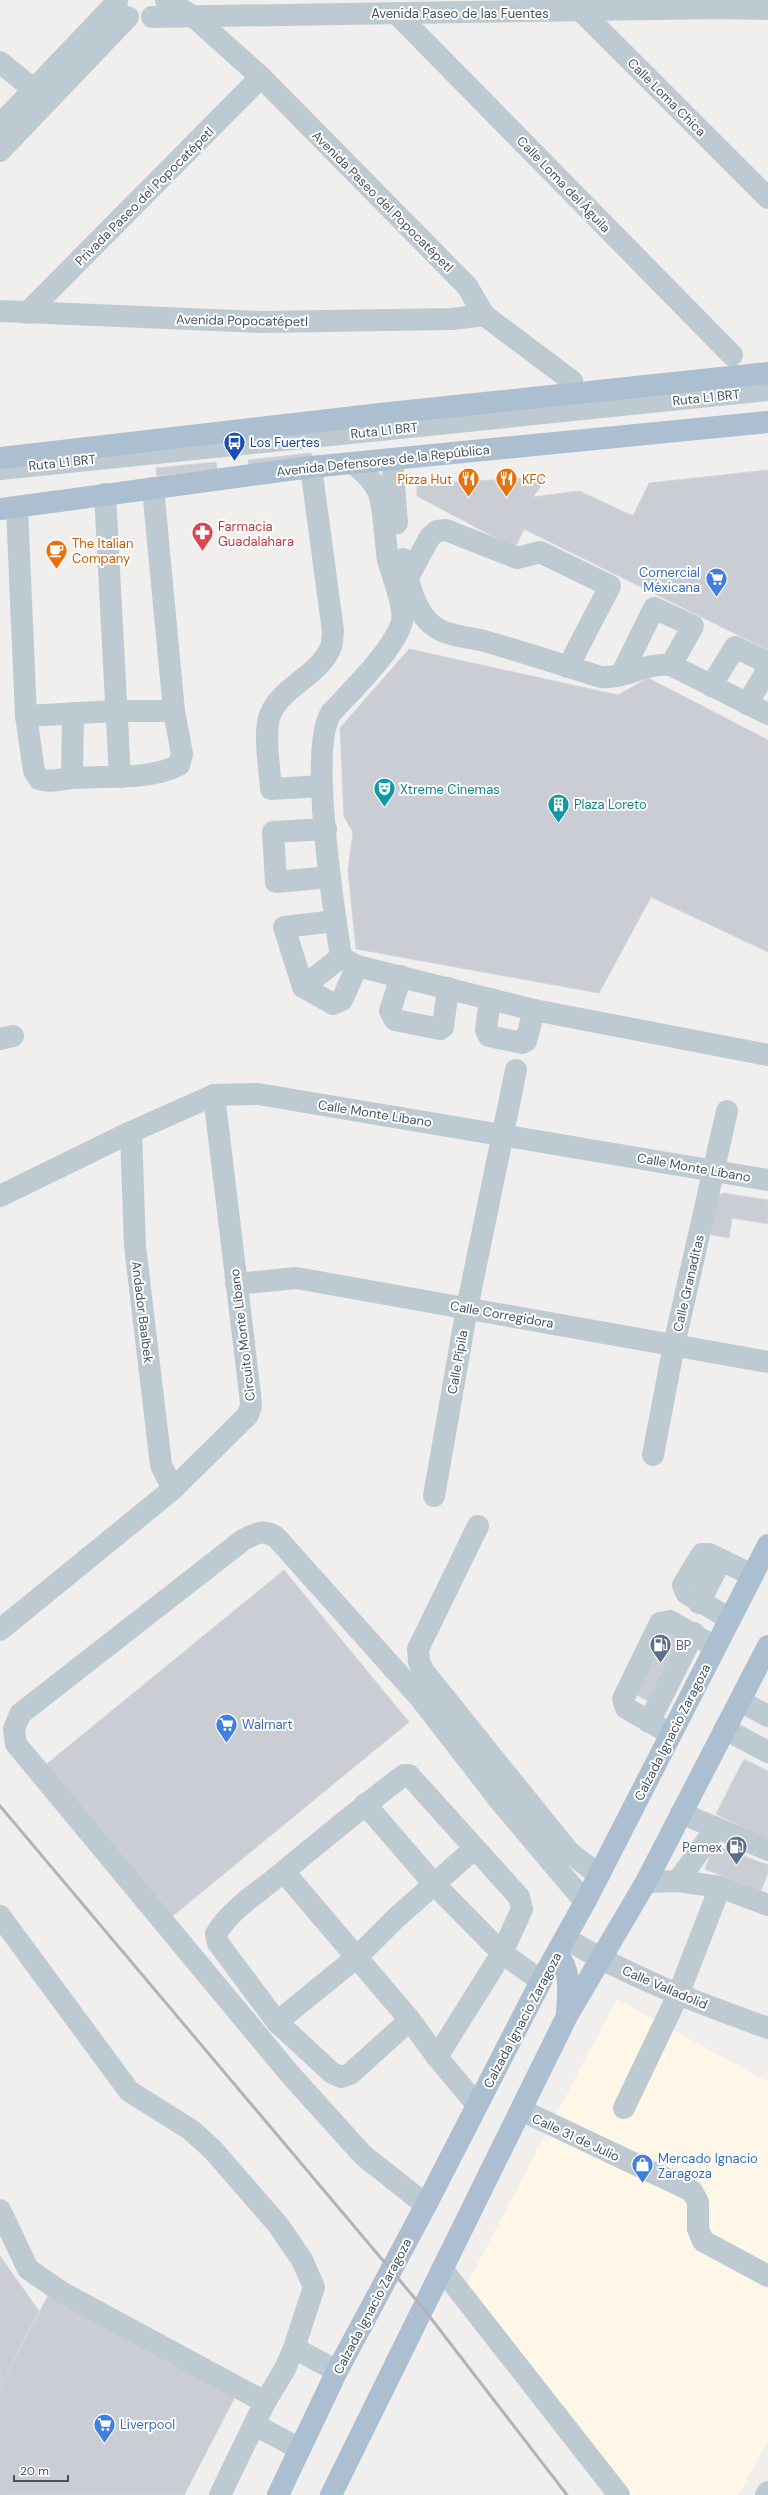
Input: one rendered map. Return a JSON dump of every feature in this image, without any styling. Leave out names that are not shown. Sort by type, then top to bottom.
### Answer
[{"type":"main road","points":[[0,458],[390,413],[768,373]]},
{"type":"main road","name":"Avenida Defensores de la República","points":[[8,509],[105,494],[311,467],[354,464],[768,422]]},
{"type":"main road","name":"Calzada Ignacio Zaragoza","points":[[278,2495],[337,2371],[426,2205],[541,1981],[599,1875],[768,1545]]},
{"type":"main road","points":[[331,2495],[567,2016],[646,1882],[768,1646]]},
{"type":"main road","points":[[561,1946],[567,1974],[567,2016]]},
{"type":"street","name":"Avenida Paseo del Popocatépetl","points":[[166,0],[194,17],[261,78],[467,286],[484,315],[572,381]]},
{"type":"street","name":"Avenida Paseo de las Fuentes","points":[[121,6],[136,20],[157,8],[194,17],[396,13],[573,6],[768,9]]},
{"type":"street","points":[[0,125],[121,6]]},
{"type":"street","points":[[0,152],[121,6]]},
{"type":"street","name":"Calle Loma Chica","points":[[573,6],[768,198]]},
{"type":"street","name":"Calle Loma del Águila","points":[[396,13],[732,355]]},
{"type":"street","points":[[0,62],[34,90]]},
{"type":"street","name":"Privada Paseo del Popocatépetl","points":[[27,313],[261,78]]},
{"type":"street","name":"Avenida Popocatépetl","points":[[0,311],[261,322],[452,319],[484,315]]},
{"type":"street","name":"Ruta L1 BRT","points":[[0,469],[768,390]]},
{"type":"street","name":"Ruta L1 BRT","points":[[0,483],[768,405]]},
{"type":"street","points":[[392,459],[396,516],[401,553],[418,604],[427,621],[439,630],[455,636],[482,641],[600,677],[612,678],[654,665],[670,665],[768,714]]},
{"type":"street","points":[[335,921],[284,927],[303,987],[332,1004],[338,1003],[342,1000],[349,961],[335,921],[322,786],[321,742],[326,722],[372,667],[395,637],[402,624],[402,613],[388,559],[379,491],[367,476],[354,464]]},
{"type":"street","points":[[311,467],[333,631],[331,649],[323,660],[278,702],[269,716],[268,734],[271,789],[322,786]]},
{"type":"street","points":[[8,509],[26,716],[34,771],[39,780],[48,782],[72,778],[120,777],[169,770],[179,765],[182,754],[174,711],[153,488]]},
{"type":"street","points":[[105,494],[115,711],[120,777]]},
{"type":"street","points":[[408,577],[430,537],[437,531],[446,530],[517,558],[540,552],[610,586],[568,667]]},
{"type":"street","points":[[621,675],[654,608],[693,626],[670,665]]},
{"type":"street","points":[[711,686],[735,647],[768,662]]},
{"type":"street","points":[[747,704],[768,669]]},
{"type":"street","points":[[26,716],[115,711],[174,711]]},
{"type":"street","points":[[72,778],[73,713]]},
{"type":"street","points":[[326,829],[273,832],[276,882],[330,878]]},
{"type":"street","points":[[303,987],[349,961],[534,1010],[768,1055]]},
{"type":"street","points":[[401,976],[390,1010],[395,1020],[440,1029],[443,1027],[448,988]]},
{"type":"street","points":[[490,999],[486,1030],[489,1036],[522,1043],[526,1041],[534,1010]]},
{"type":"street","name":"Calle Pípila","points":[[434,1496],[467,1308],[516,1070]]},
{"type":"street","name":"Calle Monte Líbano","points":[[0,1196],[131,1132],[214,1095],[258,1094],[503,1134],[768,1180]]},
{"type":"street","name":"Circuito Monte Líbano","points":[[0,1630],[173,1489],[248,1415],[251,1406],[214,1095]]},
{"type":"street","name":"Calle Granaditas","points":[[653,1455],[674,1345],[727,1111]]},
{"type":"street","name":"Andador Baalbek","points":[[131,1132],[135,1246],[161,1465],[173,1489]]},
{"type":"street","name":"Calle Corregidora","points":[[236,1284],[296,1278],[768,1362]]},
{"type":"street","points":[[478,1526],[418,1650],[419,1662],[429,1678],[569,1852],[599,1875]]},
{"type":"street","points":[[426,2205],[364,2156],[290,2073],[122,1873],[16,1744],[14,1729],[20,1714],[243,1540],[259,1532],[268,1532],[276,1537],[421,1699],[500,1801],[584,1902]]},
{"type":"street","points":[[730,1619],[699,1602],[722,1560],[752,1575]]},
{"type":"street","points":[[671,1734],[626,1708],[623,1699],[660,1623],[670,1621],[694,1633],[715,1647]]},
{"type":"street","points":[[649,1722],[694,1633]]},
{"type":"street","points":[[740,1701],[768,1716]]},
{"type":"street","points":[[725,1729],[768,1752]]},
{"type":"street","points":[[410,2020],[350,2074],[341,2077],[332,2073],[277,2022],[218,1943],[216,1934],[220,1925],[247,1901],[365,1804],[404,1775],[409,1775],[474,1849],[519,1897],[522,1909],[502,1953],[437,2057]]},
{"type":"street","points":[[365,1804],[434,1884],[502,1953],[541,1981]]},
{"type":"street","points":[[681,1813],[768,1850]]},
{"type":"street","points":[[678,1881],[716,1828]]},
{"type":"street","points":[[277,2022],[356,1957],[474,1849]]},
{"type":"street","points":[[284,1872],[410,2020],[437,2057],[477,2105]]},
{"type":"street","points":[[646,1882],[678,1881],[720,1887],[768,1904]]},
{"type":"street","points":[[624,2108],[678,1995],[720,1887]]},
{"type":"street","points":[[0,1916],[129,2091],[191,2130],[214,2150],[278,2226],[302,2260],[314,2287],[294,2348],[285,2369],[265,2402],[220,2495]]},
{"type":"street","name":"Calle Valladolid","points":[[561,1946],[600,1959],[678,1995],[768,2028]]},
{"type":"street","name":"Calle 31 de Julio","points":[[521,2110],[692,2191],[698,2202],[698,2228],[703,2240],[768,2276]]},
{"type":"street","points":[[0,2210],[28,2268],[34,2273],[63,2294],[265,2402]]},
{"type":"street","points":[[442,2269],[619,2495]]},
{"type":"street","points":[[294,2348],[337,2371]]},
{"type":"street","points":[[255,2425],[300,2449]]},
{"type":"shaded area","name":"Mercado Ignacio Zaragoza","points":[[617,1999],[768,2082],[768,2439],[739,2495],[627,2495],[465,2288]]},
{"type":"building","points":[[311,453],[312,459],[249,466],[248,460]]},
{"type":"building","points":[[216,462],[217,469],[157,476],[156,468]]},
{"type":"building","name":"Comercial Méxicana","points":[[768,470],[768,650],[524,529],[515,548],[417,496],[417,484],[547,477],[533,497],[579,491],[633,516],[649,483]]},
{"type":"building","name":"Plaza Loreto","points":[[409,649],[618,695],[648,678],[768,740],[768,952],[651,897],[599,993],[356,949],[348,871],[353,832],[344,817],[340,728]]},
{"type":"building","points":[[723,1193],[768,1200],[768,1224],[732,1218],[729,1238],[708,1234],[713,1200]]},
{"type":"building","name":"Walmart","points":[[284,1570],[409,1722],[169,1919],[43,1767]]},
{"type":"building","name":"BP","points":[[671,1627],[687,1636],[650,1702],[633,1693]]},
{"type":"building","points":[[744,1759],[768,1771],[768,1840],[716,1814]]},
{"type":"building","name":"Pemex","points":[[714,1845],[768,1865],[768,1873],[761,1891],[705,1869]]},
{"type":"building","points":[[0,2256],[39,2311],[0,2387]]},
{"type":"building","name":"Liverpool","points":[[48,2296],[237,2393],[184,2495],[0,2495],[0,2387]]},
{"type":"railway","points":[[0,1806],[423,2308],[567,2495]]},
{"type":"place","name":"Los Fuertes","points":[[234,462]]},
{"type":"place","name":"Pizza Hut","points":[[468,498]]},
{"type":"place","name":"KFC","points":[[507,498]]},
{"type":"place","name":"Farmacia Guadalahara","points":[[203,552]]},
{"type":"place","name":"The Italian Company","points":[[56,570]]},
{"type":"place","name":"Comercial Méxicana","points":[[716,598]]},
{"type":"place","name":"Xtreme Cinemas","points":[[384,808]]},
{"type":"place","name":"Plaza Loreto","points":[[558,824]]},
{"type":"place","name":"BP","points":[[660,1664]]},
{"type":"place","name":"Walmart","points":[[226,1744]]},
{"type":"place","name":"Pemex","points":[[737,1866]]},
{"type":"place","name":"Mercado Ignacio Zaragoza","points":[[643,2184]]},
{"type":"place","name":"Liverpool","points":[[105,2444]]}]
